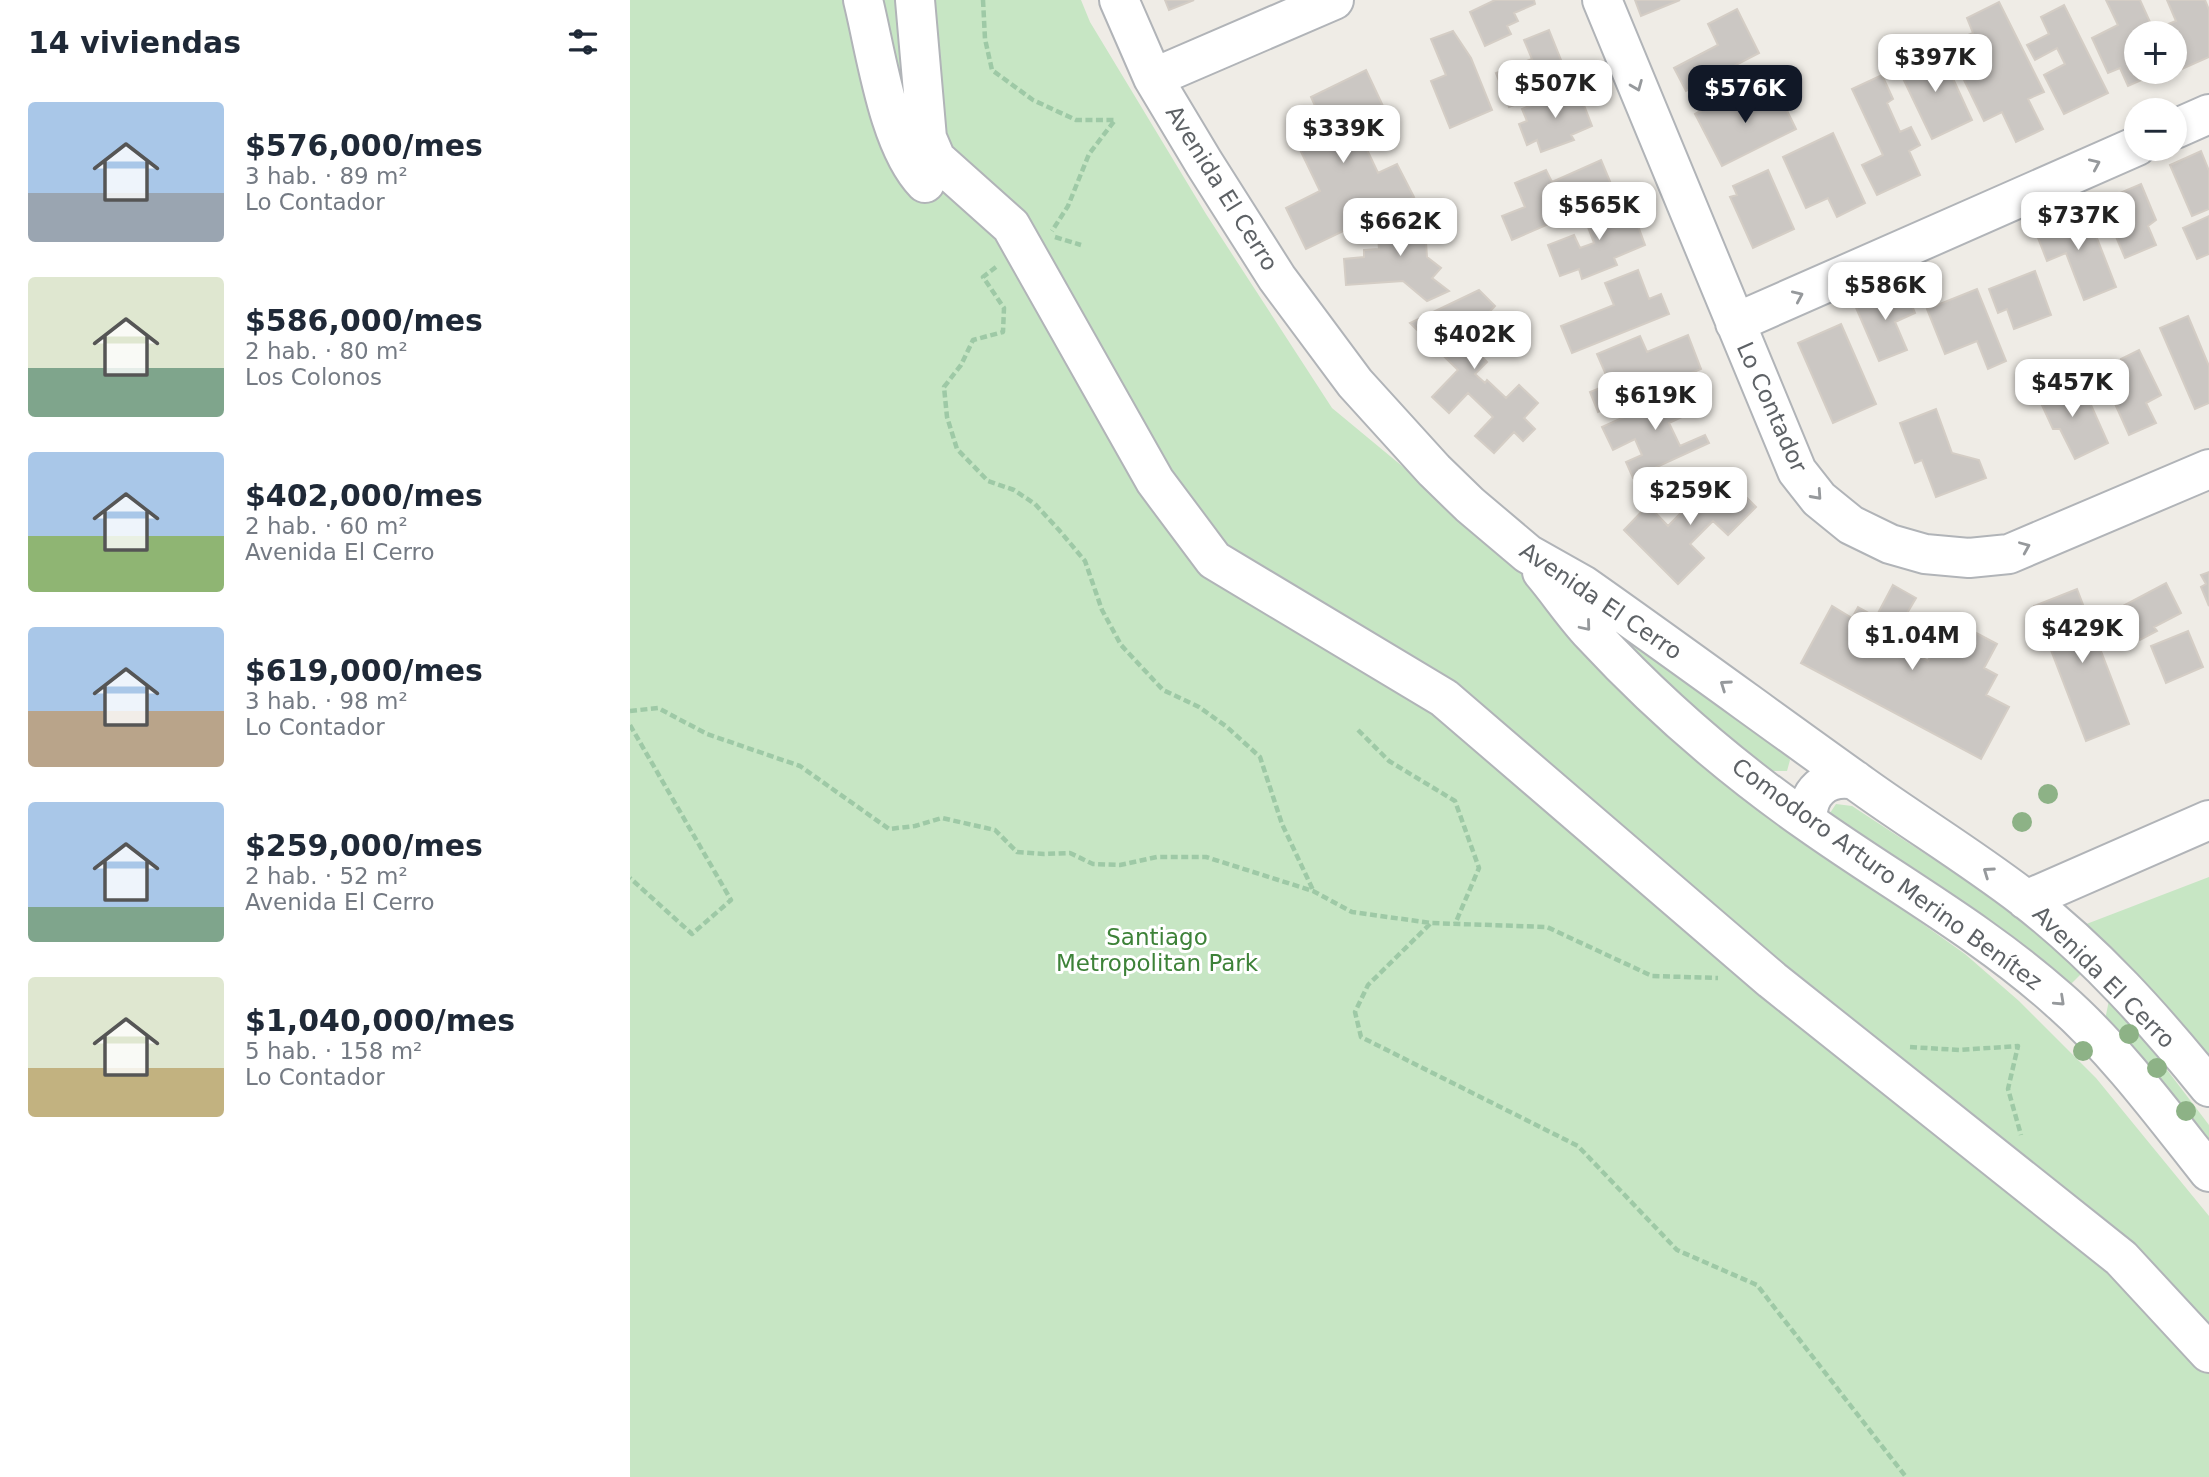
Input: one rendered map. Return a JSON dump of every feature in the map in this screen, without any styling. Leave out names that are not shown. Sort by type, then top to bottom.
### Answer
[{"type":"street","points":[[863,0],[893,124],[920,177],[930,187],[1038,243]]},
{"type":"street","points":[[915,0],[927,138],[936,159],[1011,226],[1038,243],[1155,481],[1214,560],[1444,698],[1772,981],[2121,1258],[2209,1353]]},
{"type":"street","name":"Avenida El Cerro","points":[[1119,0],[1153,78],[1277,278],[1347,373],[1434,470],[1470,505],[1528,554],[1583,585],[2026,900],[2077,943],[2136,1002],[2209,1087]]},
{"type":"street","points":[[1153,78],[1334,0]]},
{"type":"street","name":"Lo Contador","points":[[1602,0],[1797,471],[1819,499],[1851,525],[1890,544],[1925,554],[1958,557],[2009,554],[2209,469]]},
{"type":"street","points":[[2187,124],[2209,114]]},
{"type":"street","points":[[1735,323],[2124,152]]},
{"type":"street","name":"Comodoro Arturo Merino Benítez","points":[[1528,554],[1609,652],[1665,706],[1748,776],[1808,822],[1988,943],[2060,1001],[2106,1048],[2209,1172]]},
{"type":"street","points":[[1748,776],[1762,780],[1775,777],[1785,769],[1791,758],[1791,745],[1780,725]]},
{"type":"street","points":[[1808,822],[1810,801],[1823,784],[1833,779],[1855,780]]},
{"type":"street","points":[[2026,900],[2209,820]]},
{"type":"path","points":[[983,0],[985,39],[992,71],[1033,100],[1076,120],[1115,120],[1089,154],[1068,206],[1038,243],[983,277],[1004,308],[1003,332],[973,340],[961,365],[944,387],[947,416],[957,449],[988,481],[1014,490],[1035,504],[1059,530],[1085,561],[1102,610],[1121,645],[1163,690],[1199,707],[1227,727],[1259,757],[1282,824],[1313,891]]},
{"type":"path","points":[[630,711],[658,708],[707,734],[800,765],[889,829],[942,818],[995,830],[1017,852],[1070,853],[1093,864],[1120,865],[1157,857],[1206,857],[1313,891],[1352,912],[1431,923],[1368,985],[1355,1012],[1361,1037],[1578,1146],[1677,1250],[1757,1285],[1906,1477]]},
{"type":"path","points":[[630,725],[731,901],[692,934],[630,878]]},
{"type":"path","points":[[1358,730],[1389,761],[1455,801],[1479,868],[1455,924]]},
{"type":"path","points":[[2018,1046],[2008,1089],[2024,1146]]},
{"type":"green space","name":"Santiago Metropolitan Park","points":[[630,0],[1081,0],[1090,22],[1206,214],[1332,408],[1507,553],[1754,804],[1965,954],[2019,1001],[2096,1078],[2209,1216],[2209,1477],[630,1477]]},
{"type":"green space","points":[[1582,605],[1783,746],[1790,760],[1787,771],[1772,771],[1684,699]]},
{"type":"green space","points":[[1836,804],[1852,806],[2014,912],[2085,970],[2064,991],[1830,829],[1830,813]]},
{"type":"green space","points":[[2209,877],[2209,1068],[2076,928]]},
{"type":"green space","points":[[2110,995],[2209,1125],[2209,1147],[2105,1020]]},
{"type":"building","points":[[1165,0],[1194,0],[1169,10]]},
{"type":"building","points":[[1495,0],[1534,0],[1535,4],[1514,13],[1518,21],[1507,26],[1511,34],[1485,46],[1470,12]]},
{"type":"building","points":[[1635,0],[1680,0],[1641,16]]},
{"type":"building","points":[[2106,0],[2140,0],[2150,21],[2124,21],[2124,77],[2120,68],[2108,73],[2092,38],[2118,25]]},
{"type":"building","points":[[2167,0],[2205,0],[2209,10],[2209,57],[2187,67],[2187,21],[2176,21]]},
{"type":"building","points":[[1999,2],[2044,92],[2028,99],[2043,129],[2016,142],[2002,112],[1984,121],[1963,78],[1972,73],[1956,40],[1973,33],[1967,18]]},
{"type":"building","points":[[2064,5],[2108,93],[2064,114],[2044,75],[2065,64],[2057,48],[2035,60],[2027,45],[2049,34],[2041,17]]},
{"type":"building","points":[[1737,9],[1759,53],[1686,91],[1674,68],[1718,45],[1708,24]]},
{"type":"building","points":[[1549,30],[1567,75],[1551,81],[1554,90],[1509,107],[1496,73],[1532,59],[1524,40]]},
{"type":"building","points":[[1453,31],[1471,58],[1492,110],[1450,128],[1431,81],[1446,75],[1431,39]]},
{"type":"building","points":[[1939,48],[1972,120],[1932,139],[1898,68]]},
{"type":"building","points":[[1366,70],[1383,106],[1353,120],[1378,173],[1397,164],[1414,197],[1306,249],[1286,208],[1320,191],[1291,131],[1320,117],[1311,97]]},
{"type":"building","points":[[1882,75],[1893,99],[1887,103],[1900,132],[1911,127],[1920,145],[1909,151],[1920,175],[1877,195],[1862,165],[1883,155],[1852,89]]},
{"type":"building","points":[[1577,87],[1592,126],[1571,135],[1574,140],[1541,152],[1537,140],[1527,145],[1519,124],[1527,121],[1522,109]]},
{"type":"building","points":[[1776,88],[1796,129],[1722,166],[1695,114],[1727,97],[1733,109]]},
{"type":"building","points":[[1833,133],[1865,203],[1837,217],[1828,198],[1806,208],[1783,157]]},
{"type":"building","points":[[2201,151],[2209,171],[2209,209],[2192,216],[2170,165],[2187,161],[2187,157]]},
{"type":"building","points":[[1601,160],[1614,191],[1565,212],[1567,216],[1512,240],[1502,216],[1525,207],[1515,183],[1546,170],[1552,182]]},
{"type":"building","points":[[1768,170],[1794,229],[1753,248],[1730,197],[1737,195],[1733,186]]},
{"type":"building","points":[[2141,184],[2156,220],[2148,226],[2156,245],[2125,258],[2101,201]]},
{"type":"building","points":[[1613,202],[1617,212],[1631,207],[1645,245],[1614,258],[1617,265],[1582,279],[1579,269],[1560,276],[1548,245],[1574,235],[1580,248],[1594,243],[1583,214]]},
{"type":"building","points":[[1434,205],[1441,220],[1425,227],[1427,257],[1441,268],[1432,278],[1449,291],[1427,301],[1403,281],[1346,285],[1344,259],[1364,257],[1364,250],[1379,249],[1378,237],[1391,236],[1390,225]]},
{"type":"building","points":[[2086,210],[2116,287],[2084,300],[2066,253],[2047,261],[2035,230]]},
{"type":"building","points":[[2209,216],[2209,254],[2197,259],[2183,228]]},
{"type":"building","points":[[1638,270],[1649,299],[1661,294],[1669,314],[1572,353],[1561,326],[1614,305],[1605,283]]},
{"type":"building","points":[[2035,271],[2051,315],[2014,329],[2007,309],[1998,313],[1989,289]]},
{"type":"building","points":[[1977,289],[2006,361],[1988,369],[1977,341],[1945,354],[1927,309]]},
{"type":"building","points":[[1479,290],[1495,306],[1464,339],[1487,362],[1475,374],[1485,383],[1487,380],[1506,398],[1519,385],[1538,403],[1524,418],[1535,429],[1523,441],[1514,432],[1494,453],[1475,436],[1493,417],[1468,393],[1449,413],[1432,397],[1458,370],[1410,323]]},
{"type":"building","points":[[1906,291],[1915,313],[1895,322],[1907,350],[1879,361],[1854,303],[1878,293],[1881,301]]},
{"type":"building","points":[[2188,316],[2209,366],[2209,403],[2195,409],[2160,328]]},
{"type":"building","points":[[1841,324],[1876,404],[1833,423],[1798,343]]},
{"type":"building","points":[[1688,335],[1701,369],[1598,412],[1590,392],[1610,384],[1597,354],[1640,336],[1647,352]]},
{"type":"building","points":[[2139,350],[2161,395],[2146,403],[2156,423],[2129,435],[2107,386],[2129,376],[2121,359]]},
{"type":"building","points":[[2056,377],[2069,404],[2087,396],[2108,443],[2075,459],[2060,429],[2053,429],[2034,388]]},
{"type":"building","points":[[1692,386],[1701,408],[1669,423],[1680,446],[1705,435],[1709,443],[1633,478],[1626,462],[1642,455],[1635,439],[1613,450],[1602,427]]},
{"type":"building","points":[[1936,409],[1952,453],[1979,460],[1986,478],[1936,497],[1922,460],[1915,463],[1900,423]]},
{"type":"building","points":[[1721,472],[1756,507],[1728,535],[1713,521],[1690,544],[1704,558],[1678,584],[1624,530],[1648,505],[1668,526]]},
{"type":"building","points":[[2209,572],[2209,606],[2201,587],[2206,584],[2201,575]]},
{"type":"building","points":[[2166,583],[2181,613],[2154,627],[2157,631],[2140,640],[2123,606]]},
{"type":"building","points":[[1893,585],[1916,598],[1906,615],[1922,624],[1908,650],[1928,661],[1943,633],[1961,642],[1969,629],[1997,644],[1984,668],[1997,675],[1986,695],[2009,707],[1981,759],[1801,663],[1832,606],[1852,618],[1858,607],[1876,617]]},
{"type":"building","points":[[2077,589],[2129,724],[2086,741],[2034,606]]},
{"type":"building","points":[[2188,631],[2203,667],[2166,683],[2151,646]]}]
